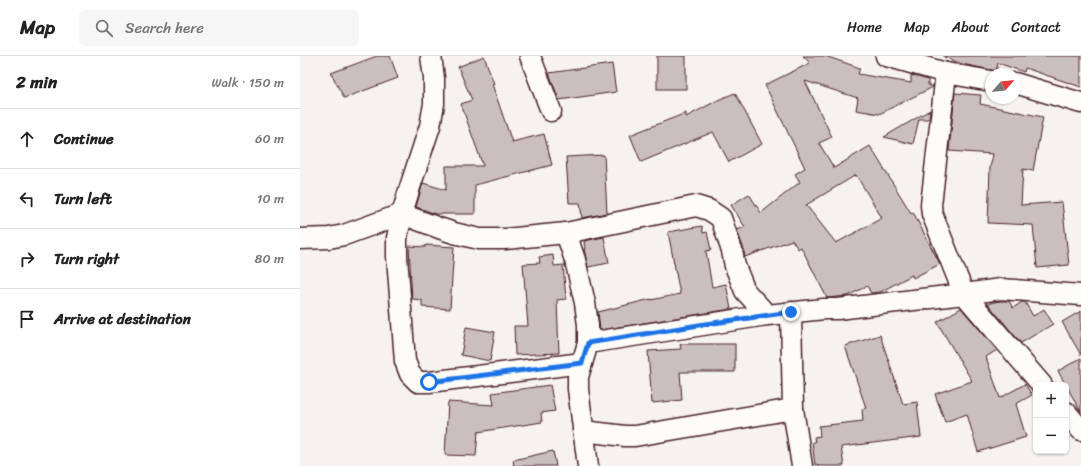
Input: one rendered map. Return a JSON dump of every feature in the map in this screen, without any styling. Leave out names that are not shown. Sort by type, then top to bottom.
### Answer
[{"type":"street","points":[[431,56],[434,78],[434,104],[430,126],[402,214],[397,238],[396,257],[405,361],[410,374],[418,382],[429,382],[582,363]]},
{"type":"street","points":[[530,56],[551,111]]},
{"type":"street","points":[[886,56],[946,73],[985,80]]},
{"type":"street","points":[[946,73],[931,205],[932,214],[964,294],[1039,382]]},
{"type":"street","points":[[1021,85],[1081,103]]},
{"type":"street","points":[[300,239],[329,238],[344,235],[402,214],[454,233],[479,239],[505,239],[566,233],[696,206],[709,210],[721,218],[732,251],[735,266],[745,291],[767,315]]},
{"type":"street","points":[[566,233],[575,260],[585,302],[588,325],[588,343],[578,377],[578,389],[588,466]]},
{"type":"street","points":[[588,343],[767,315],[824,308],[838,309],[1001,289],[1081,295]]},
{"type":"street","points":[[791,312],[793,409],[802,466]]},
{"type":"street","points":[[583,431],[635,436],[793,409]]},
{"type":"street","points":[[1069,416],[1081,430]]},
{"type":"building","points":[[377,56],[390,56],[398,78],[344,98],[331,73]]},
{"type":"building","points":[[484,56],[512,142],[544,134],[552,165],[475,185],[475,214],[436,214],[416,207],[423,183],[446,190],[446,166],[483,166],[461,104],[472,100],[458,67]]},
{"type":"building","points":[[657,56],[686,56],[686,89],[657,89]]},
{"type":"building","points":[[803,56],[825,56],[860,68],[858,74],[911,83],[911,75],[928,80],[928,85],[933,86],[879,114],[856,110],[858,98],[805,81],[832,137],[819,143],[834,168],[870,146],[911,213],[913,212],[940,264],[913,278],[912,275],[880,292],[871,293],[867,286],[848,296],[827,298],[801,247],[798,249],[792,240],[745,257],[737,230],[745,227],[731,205],[749,194],[761,213],[800,182],[795,174],[805,168],[765,85],[810,63]],"holes":[[[856,175],[882,218],[836,243],[806,205]]]},
{"type":"building","points":[[1081,56],[1081,87],[1025,68],[1024,72],[1021,71],[1021,68],[1012,68],[998,63],[997,68],[985,69],[962,64],[944,57]]},
{"type":"building","points":[[612,64],[616,92],[559,100],[549,73]]},
{"type":"building","points":[[735,93],[762,144],[729,162],[713,132],[641,162],[630,135],[686,113],[686,117],[720,99]]},
{"type":"building","points":[[955,93],[981,95],[980,104],[1043,117],[1033,171],[1023,169],[1021,205],[1062,202],[1069,265],[1037,268],[1033,225],[988,223],[990,168],[993,154],[949,151]]},
{"type":"building","points":[[930,110],[929,119],[919,119],[913,144],[884,137]]},
{"type":"building","points":[[604,155],[607,213],[582,218],[580,203],[569,203],[566,157]]},
{"type":"building","points":[[702,226],[703,233],[707,232],[711,250],[706,251],[712,287],[726,284],[731,309],[600,330],[598,312],[651,299],[680,294],[668,232]]},
{"type":"building","points":[[604,237],[609,263],[588,267],[584,249],[584,241]]},
{"type":"building","points":[[426,245],[454,247],[450,309],[422,307],[422,300],[412,299],[409,246],[425,247]]},
{"type":"building","points":[[553,255],[554,266],[563,265],[566,299],[557,300],[559,353],[515,355],[514,326],[528,326],[523,264],[540,263],[539,257]]},
{"type":"building","points":[[1009,301],[1013,308],[1022,302],[1025,302],[1033,316],[1044,309],[1053,324],[1021,343],[988,304]]},
{"type":"building","points":[[961,308],[997,350],[986,357],[1000,398],[1025,384],[1032,395],[1016,404],[1026,437],[978,452],[967,414],[945,422],[935,394],[972,381],[937,322]]},
{"type":"building","points":[[1081,311],[1081,355],[1062,322]]},
{"type":"building","points":[[466,327],[495,332],[490,361],[461,355]]},
{"type":"building","points":[[880,335],[903,404],[917,402],[921,437],[841,447],[844,466],[815,465],[812,442],[815,442],[814,437],[820,436],[819,426],[863,421],[862,409],[866,408],[845,346]]},
{"type":"building","points":[[680,344],[735,344],[735,372],[680,372],[682,400],[652,403],[648,351],[681,349]]},
{"type":"building","points":[[1081,358],[1081,412],[1069,391],[1069,382],[1064,382],[1058,371]]},
{"type":"building","points":[[550,385],[555,411],[541,413],[542,422],[478,432],[476,456],[445,455],[448,402],[494,405],[492,393]]},
{"type":"building","points":[[553,451],[556,466],[514,466],[513,460]]},
{"type":"route","points":[[429,382],[582,363],[588,343],[791,312]]}]
